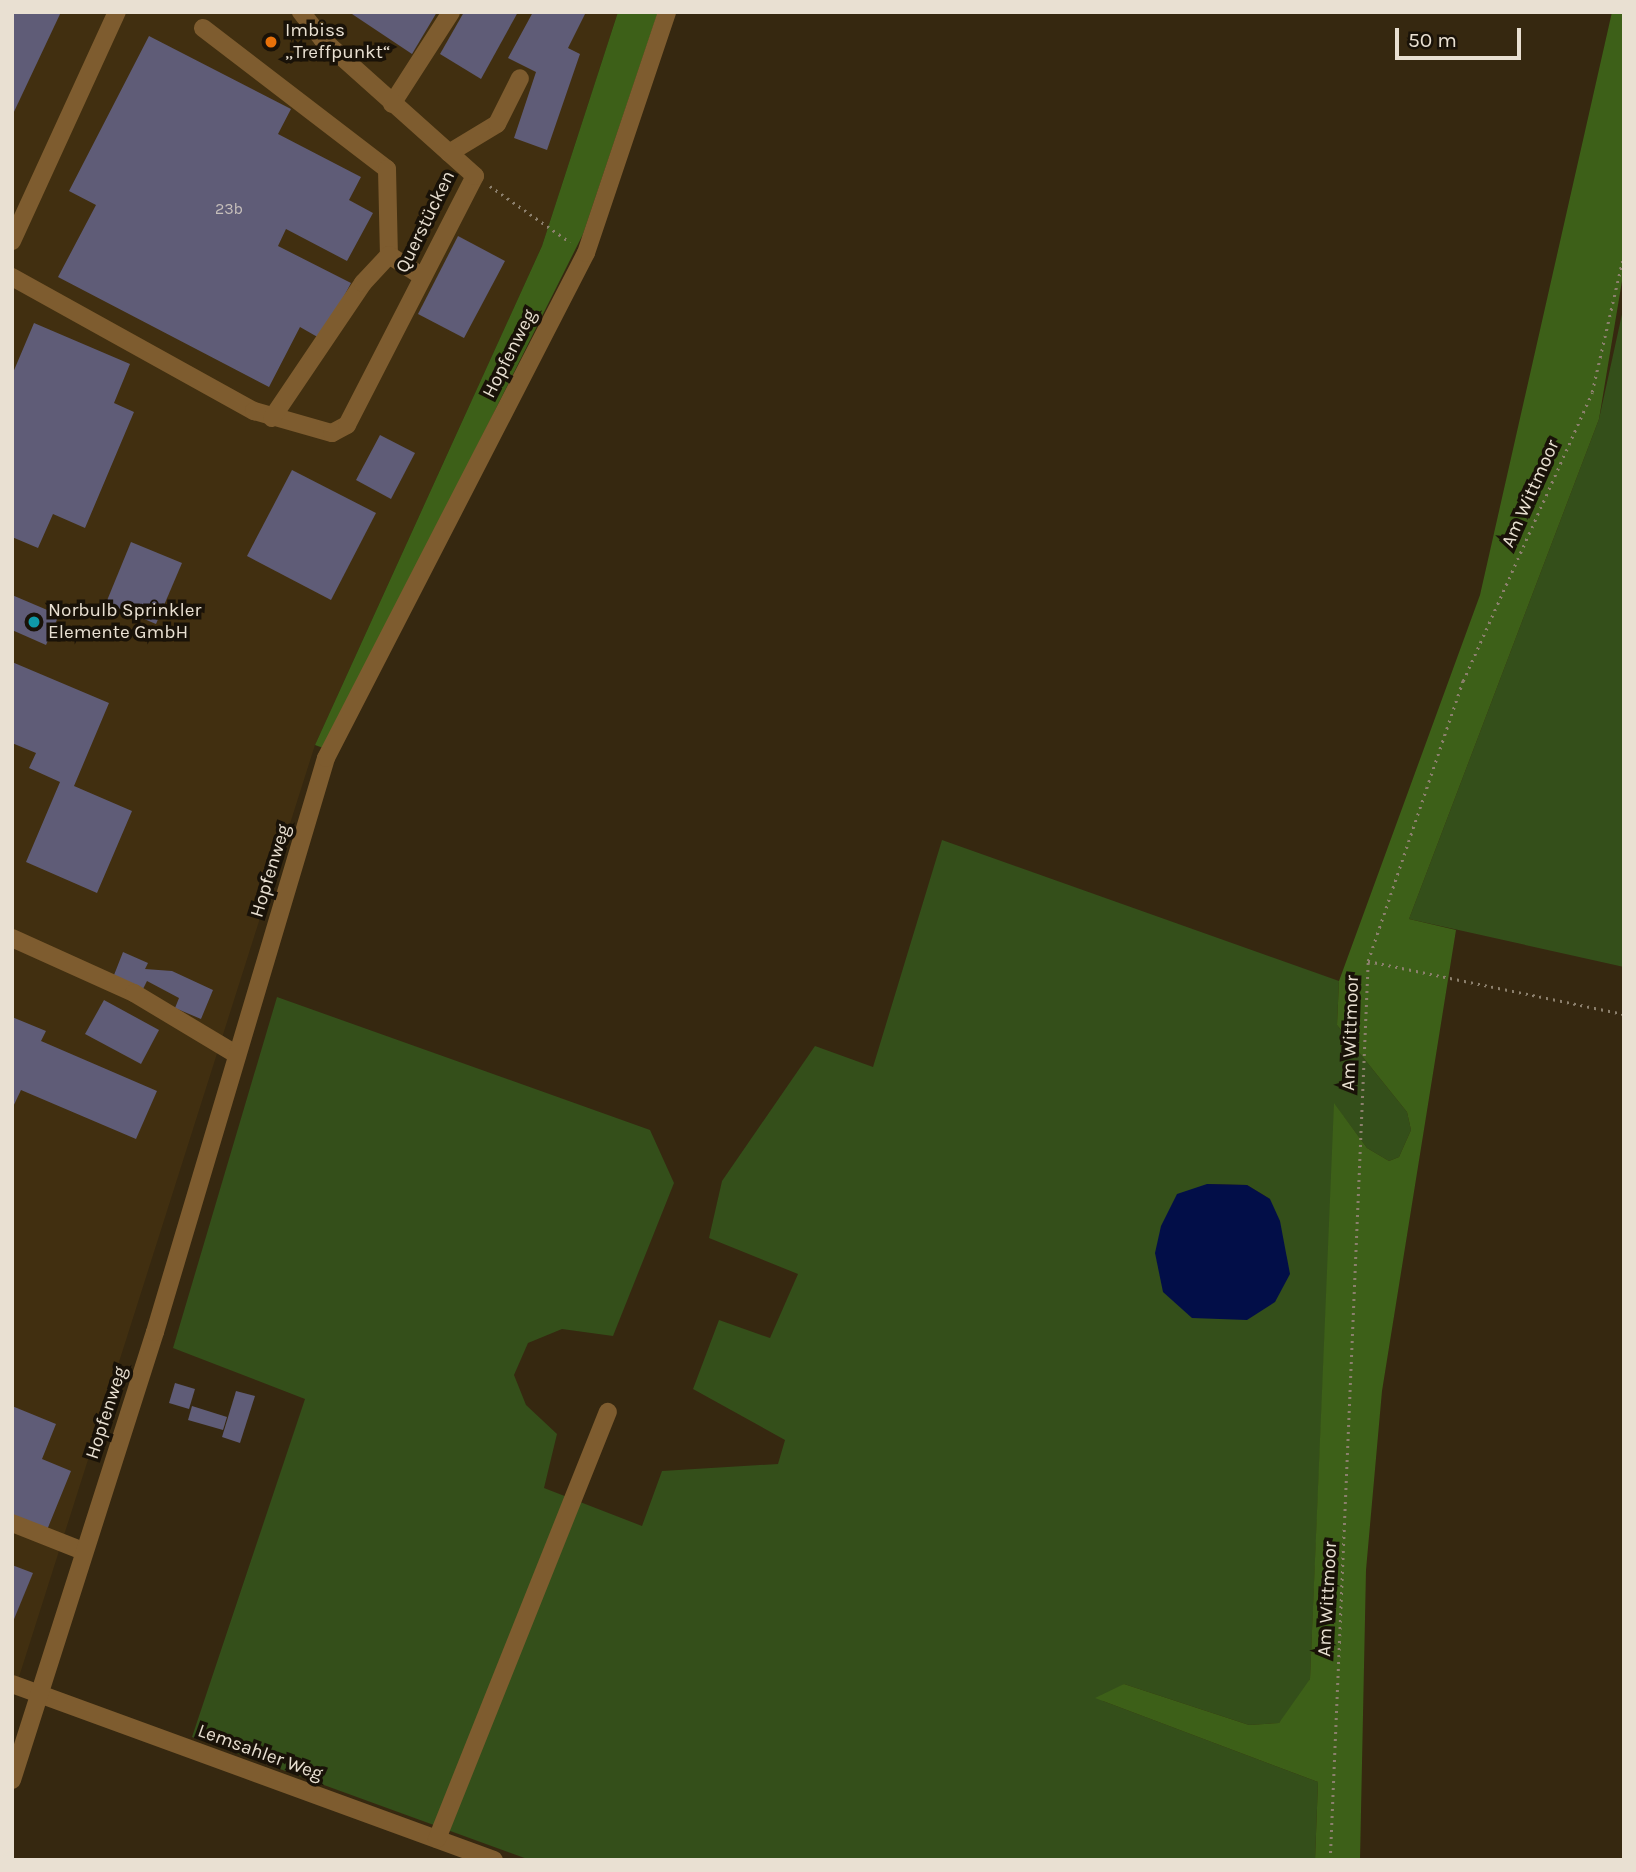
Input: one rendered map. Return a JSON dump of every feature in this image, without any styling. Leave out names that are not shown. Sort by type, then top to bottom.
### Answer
[{"type":"street","points":[[12,241],[18,214],[117,12]]},
{"type":"street","name":"Querstücken","points":[[272,418],[332,433],[347,425],[475,176],[392,104],[301,12]]},
{"type":"street","points":[[392,104],[451,12]]},
{"type":"street","name":"Hopfenweg","points":[[12,1780],[237,1055],[326,758],[586,253],[667,12]]},
{"type":"street","points":[[12,277],[272,418],[363,283],[389,256],[387,169],[203,28]]},
{"type":"street","points":[[449,153],[497,124],[520,78]]},
{"type":"street","points":[[389,256],[423,277]]},
{"type":"street","points":[[12,938],[134,993],[237,1055]]},
{"type":"street","points":[[437,1839],[608,1412]]},
{"type":"street","points":[[12,1523],[83,1551]]},
{"type":"street","name":"Lemsahler Weg","points":[[12,1684],[494,1860]]},
{"type":"path","points":[[475,176],[586,253]]},
{"type":"path","name":"Am Wittmoor","points":[[1330,1860],[1368,961],[1463,681],[1592,392],[1624,253]]},
{"type":"path","points":[[1368,961],[1624,1014]]},
{"type":"shaded area","points":[[12,12],[618,12],[542,246],[315,745],[12,1699]]},
{"type":"shaded area","points":[[1207,1184],[1247,1185],[1270,1199],[1280,1221],[1290,1274],[1275,1302],[1247,1320],[1192,1318],[1163,1292],[1155,1253],[1161,1226],[1177,1194]]},
{"type":"green space","points":[[618,12],[658,12],[583,234],[326,749],[315,745],[542,246]]},
{"type":"green space","points":[[1612,12],[1624,12],[1624,269],[1599,419],[1409,919],[1456,930],[1382,1391],[1366,1570],[1360,1860],[1315,1860],[1318,1782],[1095,1698],[1124,1684],[1249,1725],[1279,1723],[1310,1679],[1334,1103],[1367,1148],[1389,1161],[1399,1157],[1411,1130],[1407,1112],[1337,1025],[1339,981],[1480,595]]},
{"type":"green space","points":[[1624,305],[1624,967],[1409,919],[1599,419]]},
{"type":"green space","points":[[942,840],[1339,981],[1337,1025],[1407,1112],[1411,1130],[1399,1157],[1389,1161],[1367,1148],[1335,1105],[1310,1679],[1299,1703],[1279,1723],[1249,1725],[1124,1684],[1103,1701],[1318,1782],[1315,1860],[530,1860],[192,1737],[305,1399],[173,1348],[277,997],[650,1130],[674,1183],[613,1336],[562,1329],[528,1343],[514,1375],[526,1405],[557,1434],[544,1488],[642,1526],[662,1471],[778,1464],[785,1440],[693,1389],[719,1320],[770,1338],[798,1274],[709,1238],[722,1181],[815,1046],[873,1067]],"holes":[[[1207,1184],[1247,1185],[1270,1199]]]},
{"type":"building","points":[[12,12],[61,12],[12,116]]},
{"type":"building","points":[[349,12],[437,12],[412,54]]},
{"type":"building","points":[[464,12],[518,12],[481,79],[440,54]]},
{"type":"building","points":[[533,12],[586,12],[568,48],[580,54],[547,150],[514,138],[536,72],[508,58]]},
{"type":"building","points":[[149,36],[291,109],[278,134],[361,177],[349,200],[373,213],[347,261],[286,229],[278,246],[351,283],[321,339],[300,327],[269,387],[58,277],[96,205],[69,191]]},
{"type":"building","points":[[458,236],[505,261],[464,338],[418,314]]},
{"type":"building","points":[[34,323],[130,364],[114,403],[134,412],[85,528],[53,514],[38,548],[12,537],[12,375]]},
{"type":"building","points":[[380,435],[415,453],[391,499],[356,480]]},
{"type":"building","points":[[292,470],[376,513],[331,600],[247,556]]},
{"type":"building","points":[[131,542],[182,563],[156,624],[106,603]]},
{"type":"building","name":"Norbulb Sprinkler Elemente GmbH","points":[[12,595],[59,615],[46,645],[12,630]]},
{"type":"building","points":[[12,662],[109,703],[74,786],[132,811],[97,893],[26,862],[60,782],[29,768],[36,753],[12,743]]},
{"type":"building","points":[[123,952],[148,963],[145,969],[172,971],[213,990],[201,1019],[175,1008],[179,998],[147,981],[143,989],[114,975]]},
{"type":"building","points":[[104,1000],[159,1030],[141,1064],[85,1034]]},
{"type":"building","points":[[12,1017],[46,1031],[41,1041],[157,1091],[136,1139],[21,1090],[12,1109]]},
{"type":"building","points":[[175,1383],[195,1389],[189,1409],[169,1403]]},
{"type":"building","points":[[236,1391],[255,1396],[240,1443],[222,1437]]},
{"type":"building","points":[[12,1406],[56,1424],[42,1459],[71,1471],[47,1530],[12,1516]]},
{"type":"building","points":[[192,1406],[227,1417],[223,1430],[188,1420]]},
{"type":"building","points":[[12,1565],[33,1573],[12,1624]]},
{"type":"place","name":"Imbiss „Treffpunkt“","points":[[271,42]]},
{"type":"place","name":"Norbulb Sprinkler Elemente GmbH","points":[[34,622]]}]
